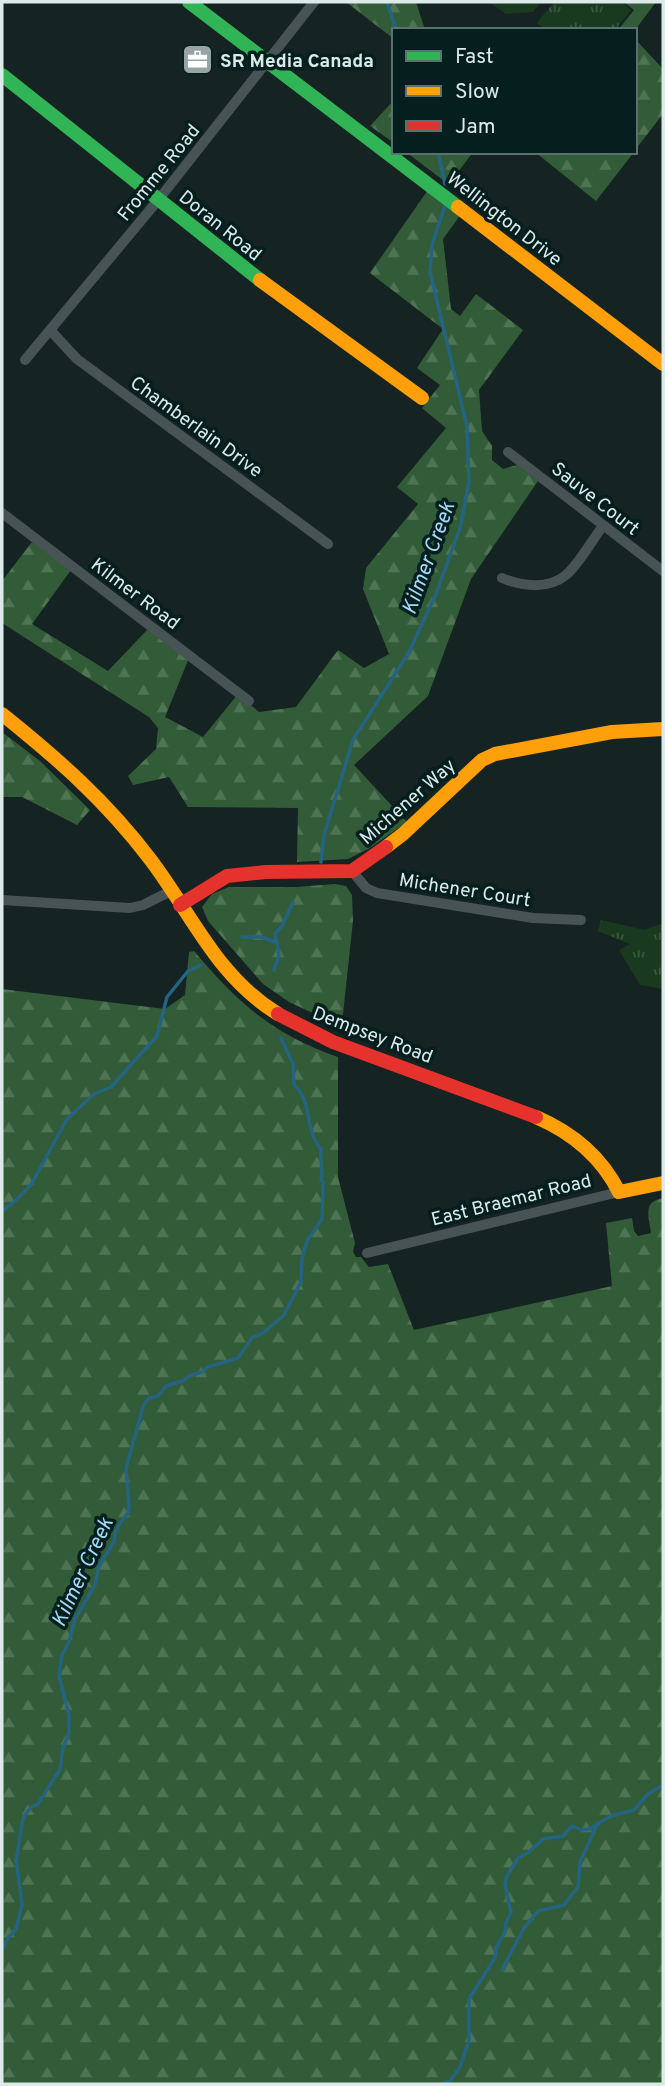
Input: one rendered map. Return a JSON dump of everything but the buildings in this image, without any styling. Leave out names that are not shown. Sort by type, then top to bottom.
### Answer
[{"type":"street","name":"Wellington Drive","points":[[190,2],[663,364]]},
{"type":"street","name":"Fromme Road","points":[[25,360],[159,199],[314,2]]},
{"type":"street","name":"Doran Road","points":[[2,75],[230,258],[422,398]]},
{"type":"street","name":"Chamberlain Drive","points":[[51,331],[77,359],[328,544]]},
{"type":"street","name":"Sauve Court","points":[[508,452],[663,571]]},
{"type":"street","name":"Kilmer Road","points":[[2,513],[249,701]]},
{"type":"street","points":[[502,578],[520,585],[543,585],[565,576],[603,526]]},
{"type":"street","name":"Dempsey Road","points":[[2,714],[59,759],[97,795],[137,841],[208,948],[248,992],[281,1016],[333,1042],[561,1128],[597,1157],[619,1192]]},
{"type":"street","name":"Michener Way","points":[[180,905],[227,876],[267,872],[352,871],[403,834],[482,760],[495,754],[612,732],[663,729]]},
{"type":"street","name":"Michener Court","points":[[352,871],[366,888],[377,893],[533,918],[581,920]]},
{"type":"street","points":[[2,900],[130,908],[143,905],[171,891]]},
{"type":"street","name":"East Braemar Road","points":[[367,1253],[663,1183]]},
{"type":"green space","points":[[346,2],[416,2],[424,28],[392,28],[392,37]]},
{"type":"green space","points":[[489,2],[541,2],[533,12],[506,14]]},
{"type":"green space","points":[[554,2],[621,2],[631,10],[617,28],[543,28],[537,23]]},
{"type":"green space","points":[[624,2],[656,2],[636,28],[620,28],[634,10]]},
{"type":"green space","points":[[637,41],[663,69],[663,114],[637,147]]},
{"type":"green space","points":[[392,102],[392,142],[370,126]]},
{"type":"green space","points":[[409,154],[472,154],[458,172],[487,199],[485,212]]},
{"type":"green space","points":[[537,154],[632,154],[596,201]]},
{"type":"green space","points":[[428,190],[461,214],[443,239],[451,309],[460,316],[476,294],[523,330],[479,390],[482,431],[492,446],[492,460],[503,469],[517,465],[538,481],[471,579],[428,696],[354,765],[407,822],[370,848],[348,859],[297,862],[298,808],[188,807],[169,777],[133,785],[128,776],[156,749],[158,728],[149,717],[2,623],[2,581],[32,542],[71,570],[32,624],[108,671],[148,629],[189,658],[165,717],[203,737],[238,694],[259,712],[296,707],[338,650],[364,668],[389,654],[363,589],[366,568],[418,504],[397,487],[446,428],[422,408],[440,385],[417,368],[443,329],[370,273]]},
{"type":"green space","points":[[2,732],[40,761],[90,810],[77,825],[22,797],[2,797]]},
{"type":"green space","points":[[346,886],[352,895],[353,921],[343,1014],[341,1019],[334,1023],[289,1002],[263,984],[208,921],[202,907],[212,894],[229,887]]},
{"type":"green space","points":[[601,920],[645,930],[663,923],[663,989],[640,985],[619,950],[630,944],[598,931]]},
{"type":"green space","points":[[194,951],[241,1001],[258,1015],[294,1038],[338,1057],[338,1177],[355,1243],[353,1252],[369,1267],[388,1264],[414,1330],[612,1286],[606,1223],[632,1218],[634,1231],[638,1236],[651,1233],[649,1206],[663,1198],[663,2084],[2,2084],[2,989],[165,1009],[185,995],[189,952]]},
{"type":"waterway","name":"Kilmer Creek","points":[[387,2],[395,28]]},
{"type":"waterway","name":"Kilmer Creek","points":[[438,154],[445,184]]},
{"type":"waterway","name":"Kilmer Creek","points":[[321,862],[324,835],[353,740],[409,652],[436,594],[461,525],[469,481],[467,426],[430,272],[432,245],[445,206]]},
{"type":"waterway","name":"Kilmer Creek","points":[[274,970],[279,955],[275,934],[282,926],[293,902]]},
{"type":"waterway","points":[[242,937],[261,937],[275,942]]},
{"type":"waterway","points":[[2,1211],[31,1185],[67,1119],[94,1094],[111,1087],[157,1036],[167,997],[188,971],[201,965]]},
{"type":"waterway","name":"Kilmer Creek","points":[[2,1950],[16,1929],[22,1904],[16,1861],[23,1818],[30,1808],[38,1804],[60,1769],[63,1748],[69,1733],[69,1715],[59,1676],[62,1655],[69,1642],[75,1619],[95,1585],[99,1566],[114,1542],[120,1523],[128,1513],[126,1468],[144,1404],[149,1398],[158,1396],[166,1386],[183,1381],[208,1367],[238,1358],[252,1338],[263,1333],[284,1315],[301,1282],[302,1258],[307,1241],[322,1219],[321,1149],[312,1133],[304,1099],[294,1085],[293,1064],[281,1038]]},
{"type":"waterway","points":[[442,2084],[450,2081],[460,2067],[469,2041],[469,1999],[495,1958],[496,1948],[505,1932],[511,1912],[505,1884],[518,1858],[543,1839],[563,1836],[572,1826],[581,1830],[589,1829],[611,1816],[634,1810],[648,1794],[663,1785]]},
{"type":"waterway","points":[[502,1970],[524,1928],[538,1911],[564,1905],[578,1887],[580,1862],[597,1825]]},
{"type":"waterway","name":"Kilmer Creek","points":[[2,2000],[2,2005]]},
{"type":"traffic: fast","points":[[189,2],[458,207]]},
{"type":"traffic: fast","points":[[2,75],[260,280]]},
{"type":"traffic: slow","points":[[458,207],[663,364]]},
{"type":"traffic: slow","points":[[260,280],[422,398]]},
{"type":"traffic: slow","points":[[2,714],[99,799],[150,859],[221,963],[256,999],[278,1014]]},
{"type":"traffic: slow","points":[[386,847],[482,760],[495,754],[612,732],[663,729]]},
{"type":"traffic: slow","points":[[536,1117],[562,1130],[585,1147],[604,1167],[619,1192],[663,1183]]},
{"type":"traffic: jam","points":[[180,905],[227,876],[266,872],[352,871],[386,847]]},
{"type":"traffic: jam","points":[[278,1014],[333,1042],[536,1117]]},
{"type":"place","name":"SR Media Canada","points":[[197,60]]}]
